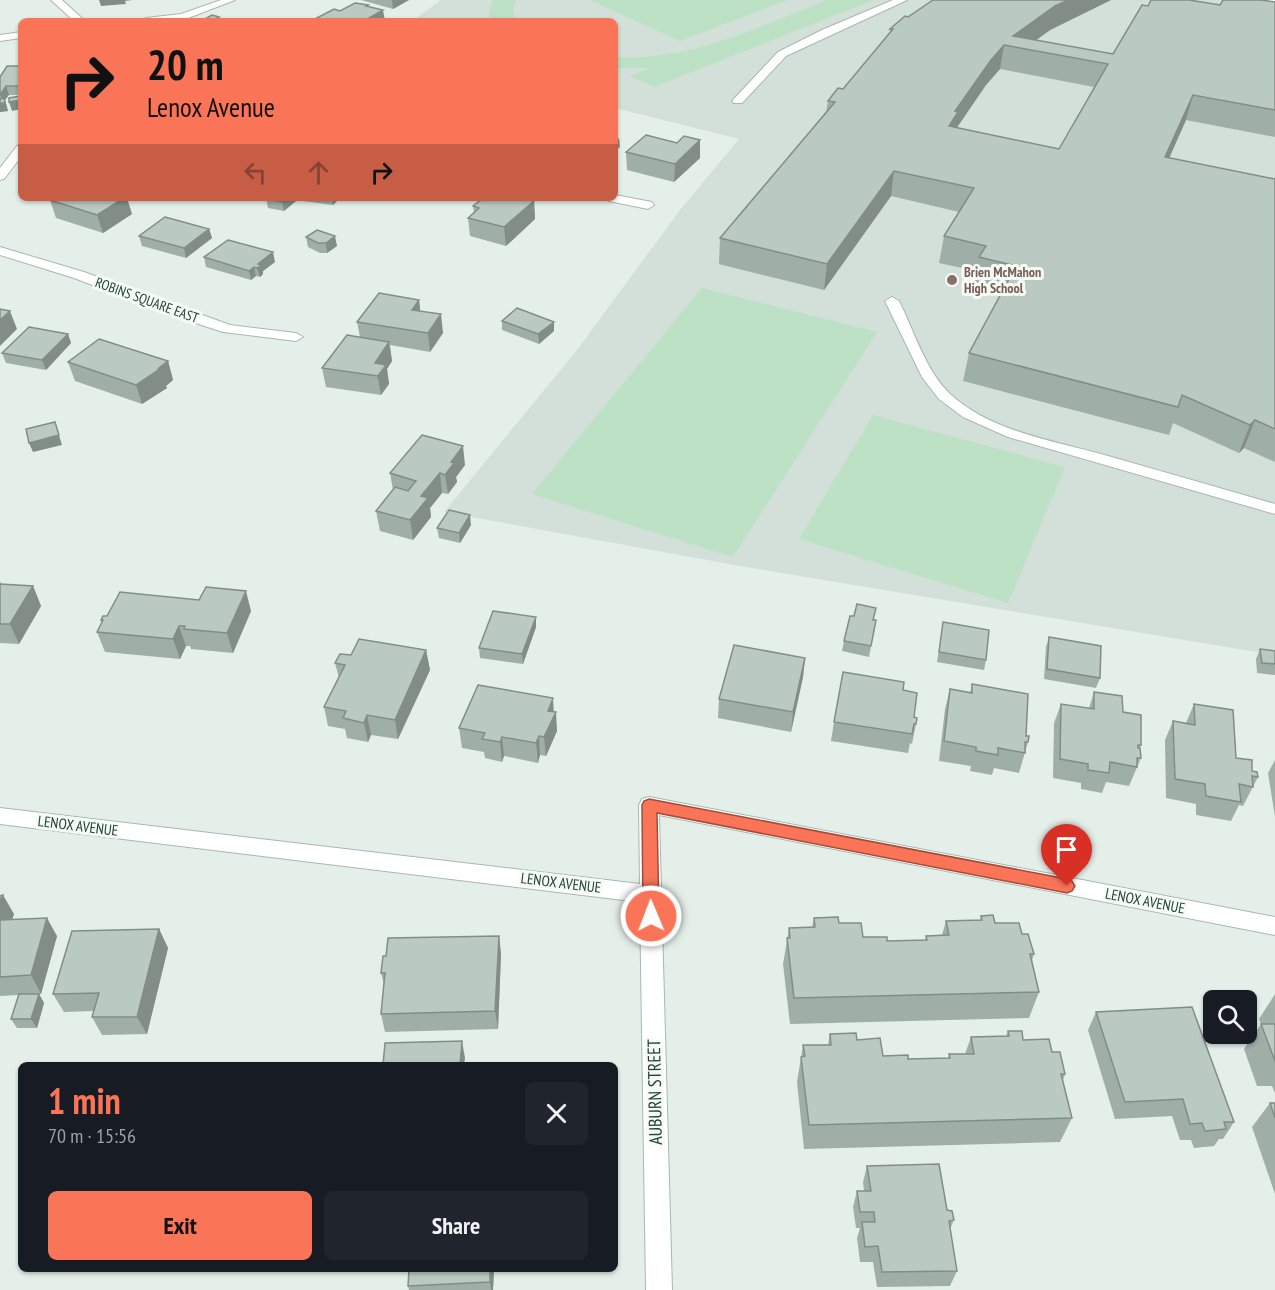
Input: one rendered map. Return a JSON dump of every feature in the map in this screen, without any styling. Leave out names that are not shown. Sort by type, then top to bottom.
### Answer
[{"type":"street","points":[[56,0],[77,18]]},
{"type":"street","points":[[174,18],[183,17],[230,0]]},
{"type":"street","points":[[738,101],[782,54],[826,32],[902,0]]},
{"type":"street","points":[[1264,0],[1275,3]]},
{"type":"street","points":[[0,38],[18,35]]},
{"type":"street","points":[[0,176],[18,153]]},
{"type":"street","points":[[618,199],[648,205]]},
{"type":"street","name":"ROBINS SQUARE EAST","points":[[0,250],[79,275],[173,311],[228,329],[296,337]]},
{"type":"street","points":[[892,301],[933,383],[943,395],[982,422],[1014,434],[1275,509]]},
{"type":"street","name":"LENOX AVENUE","points":[[0,816],[651,894],[649,805],[1275,926]]},
{"type":"street","name":"AUBURN STREET","points":[[651,894],[659,1290]]},
{"type":"shaded area","name":"Brien McMahon High School","points":[[441,0],[1275,0],[1275,655],[740,566],[444,512],[577,350],[680,210],[739,139],[618,109],[618,18],[416,18]]},
{"type":"green space","points":[[492,0],[516,0],[513,12],[515,18],[490,18]]},
{"type":"green space","points":[[590,0],[788,0],[680,41]]},
{"type":"green space","points":[[827,0],[874,0],[654,87],[630,76],[650,68],[618,68],[618,57],[670,54],[750,31]]},
{"type":"green space","points":[[702,288],[877,332],[733,557],[532,494]]},
{"type":"green space","points":[[873,415],[1065,467],[1008,603],[799,539]]},
{"type":"building","points":[[933,0],[1068,0],[1055,6],[1013,36],[1113,54],[1142,5],[1148,6],[1151,0],[1189,0],[1220,5],[1223,0],[1275,2],[1275,110],[1193,95],[1165,157],[1275,179],[1275,429],[1255,420],[1250,425],[1182,395],[1178,407],[969,353],[1016,266],[979,257],[986,246],[944,236],[974,188],[894,171],[827,264],[720,238],[835,102],[828,101],[838,88],[843,89],[893,29],[890,29],[905,16],[908,17]],"holes":[[[1004,45],[1108,64],[1059,149],[949,126],[958,112],[955,111]]]},
{"type":"building","points":[[355,3],[383,10],[369,18],[317,18],[334,9],[340,11]]},
{"type":"building","points":[[7,66],[18,66],[18,86],[6,86],[0,95],[0,77]]},
{"type":"building","points":[[18,96],[18,100],[9,102],[9,98]]},
{"type":"building","points":[[646,135],[677,143],[684,136],[700,140],[675,164],[626,152]]},
{"type":"building","points":[[53,201],[119,201],[97,215]]},
{"type":"building","points":[[479,201],[534,201],[504,227],[468,218],[479,208],[473,206]]},
{"type":"building","points":[[165,217],[209,229],[184,248],[139,236]]},
{"type":"building","points":[[317,230],[335,236],[326,243],[318,243],[306,237]]},
{"type":"building","points":[[228,240],[273,252],[258,264],[261,265],[249,271],[204,257]]},
{"type":"building","points":[[379,293],[419,300],[412,310],[441,314],[428,333],[357,322]]},
{"type":"building","points":[[517,308],[554,322],[538,334],[502,321]]},
{"type":"building","points":[[0,309],[10,311],[0,320]]},
{"type":"building","points":[[29,327],[68,334],[42,360],[2,353]]},
{"type":"building","points":[[347,335],[389,342],[375,363],[386,365],[378,376],[322,368]]},
{"type":"building","points":[[99,339],[168,361],[136,385],[68,362]]},
{"type":"building","points":[[55,422],[59,435],[29,443],[26,429]]},
{"type":"building","points":[[422,435],[463,446],[445,475],[440,473],[421,496],[428,498],[410,520],[376,511],[395,487],[408,491],[416,481],[390,473]]},
{"type":"building","points":[[449,510],[470,515],[459,533],[437,528]]},
{"type":"building","points":[[0,584],[33,586],[10,624],[0,624]]},
{"type":"building","points":[[206,587],[246,591],[227,633],[184,629],[185,626],[179,626],[173,639],[97,632],[103,616],[107,616],[120,592],[199,600]]},
{"type":"building","points":[[857,604],[876,608],[871,646],[844,641],[850,616],[854,616]]},
{"type":"building","points":[[493,611],[536,617],[522,654],[479,648]]},
{"type":"building","points":[[943,622],[989,630],[986,660],[939,652]]},
{"type":"building","points":[[1049,637],[1101,646],[1100,678],[1047,669]]},
{"type":"building","points":[[359,639],[426,650],[395,720],[367,715],[364,723],[343,718],[346,711],[324,707],[345,665],[335,663],[340,654],[351,655]]},
{"type":"building","points":[[734,645],[805,658],[793,712],[719,699]]},
{"type":"building","points":[[1260,649],[1275,651],[1275,664],[1262,663]]},
{"type":"building","points":[[843,672],[904,682],[903,690],[917,693],[914,717],[917,718],[912,734],[834,722]]},
{"type":"building","points":[[972,684],[1028,694],[1026,736],[1029,736],[1028,742],[1025,742],[1025,753],[998,748],[998,755],[976,751],[976,747],[944,741],[950,689],[972,693]]},
{"type":"building","points":[[478,685],[553,698],[548,711],[556,712],[544,737],[539,736],[536,743],[502,737],[500,742],[482,739],[485,733],[459,728]]},
{"type":"building","points":[[1094,692],[1122,696],[1123,712],[1141,715],[1141,745],[1138,745],[1138,748],[1140,748],[1141,758],[1137,758],[1137,767],[1110,762],[1109,773],[1088,770],[1088,764],[1060,759],[1061,704],[1094,709]]},
{"type":"building","points":[[1194,704],[1233,710],[1236,758],[1252,760],[1252,771],[1257,772],[1258,777],[1252,776],[1253,787],[1239,784],[1241,802],[1206,796],[1205,784],[1175,779],[1173,721],[1195,725]]},
{"type":"building","points":[[993,915],[995,923],[1019,923],[1022,934],[1028,934],[1034,954],[1030,954],[1039,992],[794,998],[787,938],[790,938],[789,928],[815,927],[814,918],[838,917],[839,923],[861,923],[863,937],[887,937],[887,941],[927,940],[926,936],[949,935],[946,921],[982,920],[981,916]]},
{"type":"building","points":[[47,918],[31,975],[0,977],[0,920]]},
{"type":"building","points":[[159,929],[137,1017],[92,1017],[99,993],[53,994],[72,931]]},
{"type":"building","points":[[499,936],[495,1011],[381,1014],[385,973],[381,973],[388,938]]},
{"type":"building","points":[[19,994],[39,994],[31,1019],[11,1019]]},
{"type":"building","points":[[1192,1007],[1203,1037],[1203,1044],[1206,1044],[1234,1122],[1224,1122],[1226,1129],[1205,1131],[1202,1123],[1190,1124],[1183,1099],[1125,1102],[1096,1012]]},
{"type":"building","points":[[1261,1024],[1275,1024],[1275,1061]]},
{"type":"building","points":[[1008,1031],[1022,1031],[1023,1040],[1049,1039],[1052,1052],[1060,1052],[1065,1074],[1061,1074],[1072,1118],[809,1125],[801,1057],[805,1056],[803,1045],[831,1045],[830,1034],[856,1033],[857,1040],[880,1038],[883,1056],[908,1055],[908,1059],[950,1058],[949,1054],[974,1054],[971,1037],[1009,1036]]},
{"type":"building","points":[[462,1041],[460,1062],[383,1062],[385,1043]]},
{"type":"building","points":[[1270,1103],[1275,1103],[1275,1118]]},
{"type":"building","points":[[939,1164],[947,1210],[952,1211],[954,1220],[949,1221],[957,1271],[882,1272],[878,1246],[865,1247],[862,1222],[875,1222],[874,1212],[860,1212],[857,1191],[871,1191],[867,1166]]},
{"type":"building","points":[[409,1272],[490,1272],[490,1282],[408,1286]]},
{"type":"place","name":"Brien McMahon High School","points":[[952,280]]},
{"type":"route","points":[[651,916],[649,805],[1067,886]]}]
